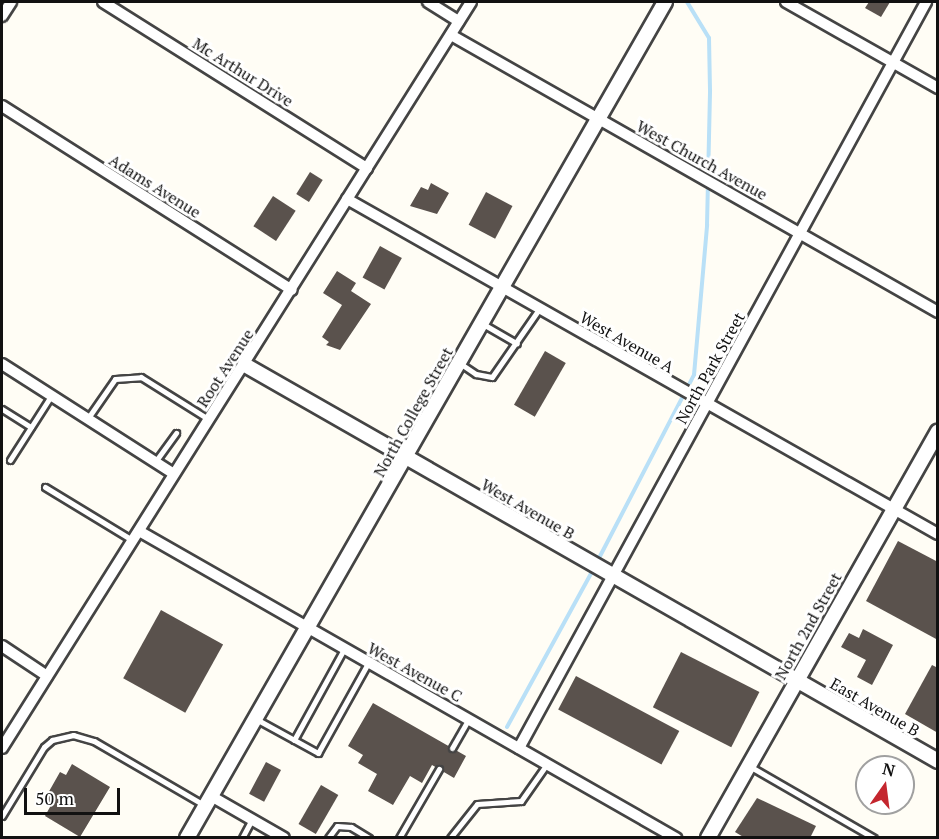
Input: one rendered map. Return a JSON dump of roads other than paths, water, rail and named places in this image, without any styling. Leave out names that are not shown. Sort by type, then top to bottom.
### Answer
[{"type":"street","points":[[2,16],[11,2]]},
{"type":"street","name":"Mc Arthur Drive","points":[[103,2],[368,168]]},
{"type":"street","points":[[428,2],[459,21]]},
{"type":"street","name":"Root Avenue","points":[[2,748],[471,2]]},
{"type":"street","name":"North College Street","points":[[187,837],[309,630],[501,287],[666,2]]},
{"type":"street","points":[[786,2],[938,88]]},
{"type":"street","name":"North Park Street","points":[[519,748],[608,575],[702,402],[801,234],[926,2]]},
{"type":"street","name":"West Church Avenue","points":[[451,35],[938,312]]},
{"type":"street","name":"Adams Avenue","points":[[2,106],[292,290]]},
{"type":"street","name":"West Avenue A","points":[[347,199],[938,534]]},
{"type":"street","points":[[2,364],[174,474]]},
{"type":"street","name":"West Avenue B","points":[[244,365],[796,681]]},
{"type":"street","name":"North 2nd Street","points":[[708,837],[938,430]]},
{"type":"street","name":"West Avenue C","points":[[140,531],[309,630],[676,837]]},
{"type":"street","points":[[2,646],[46,676]]},
{"type":"street","name":"East Avenue B","points":[[796,681],[938,761]]},
{"type":"street","points":[[208,801],[252,819],[284,837]]},
{"type":"lane","points":[[459,363],[476,374],[492,377],[517,344],[539,309]]},
{"type":"lane","points":[[482,323],[517,344]]},
{"type":"lane","points":[[88,419],[115,379],[141,377],[209,420]]},
{"type":"lane","points":[[10,460],[51,396]]},
{"type":"lane","points":[[2,409],[31,427]]},
{"type":"lane","points":[[155,462],[176,433]]},
{"type":"lane","points":[[45,487],[133,541]]},
{"type":"lane","points":[[294,740],[344,649]]},
{"type":"lane","points":[[256,719],[318,753],[368,663]]},
{"type":"lane","points":[[452,748],[468,720]]},
{"type":"lane","points":[[2,816],[44,747],[52,740],[73,735],[94,741],[208,801]]},
{"type":"lane","points":[[450,837],[477,804],[521,801],[547,764]]},
{"type":"lane","points":[[748,766],[874,837]]},
{"type":"lane","points":[[399,837],[439,769]]},
{"type":"lane","points":[[242,837],[252,819]]},
{"type":"lane","points":[[328,837],[337,826],[351,827],[369,837]]},
{"type":"waterway","points":[[597,562],[694,375],[707,225],[710,90],[709,38],[687,2]]},
{"type":"waterway","points":[[507,727],[594,568]]}]
